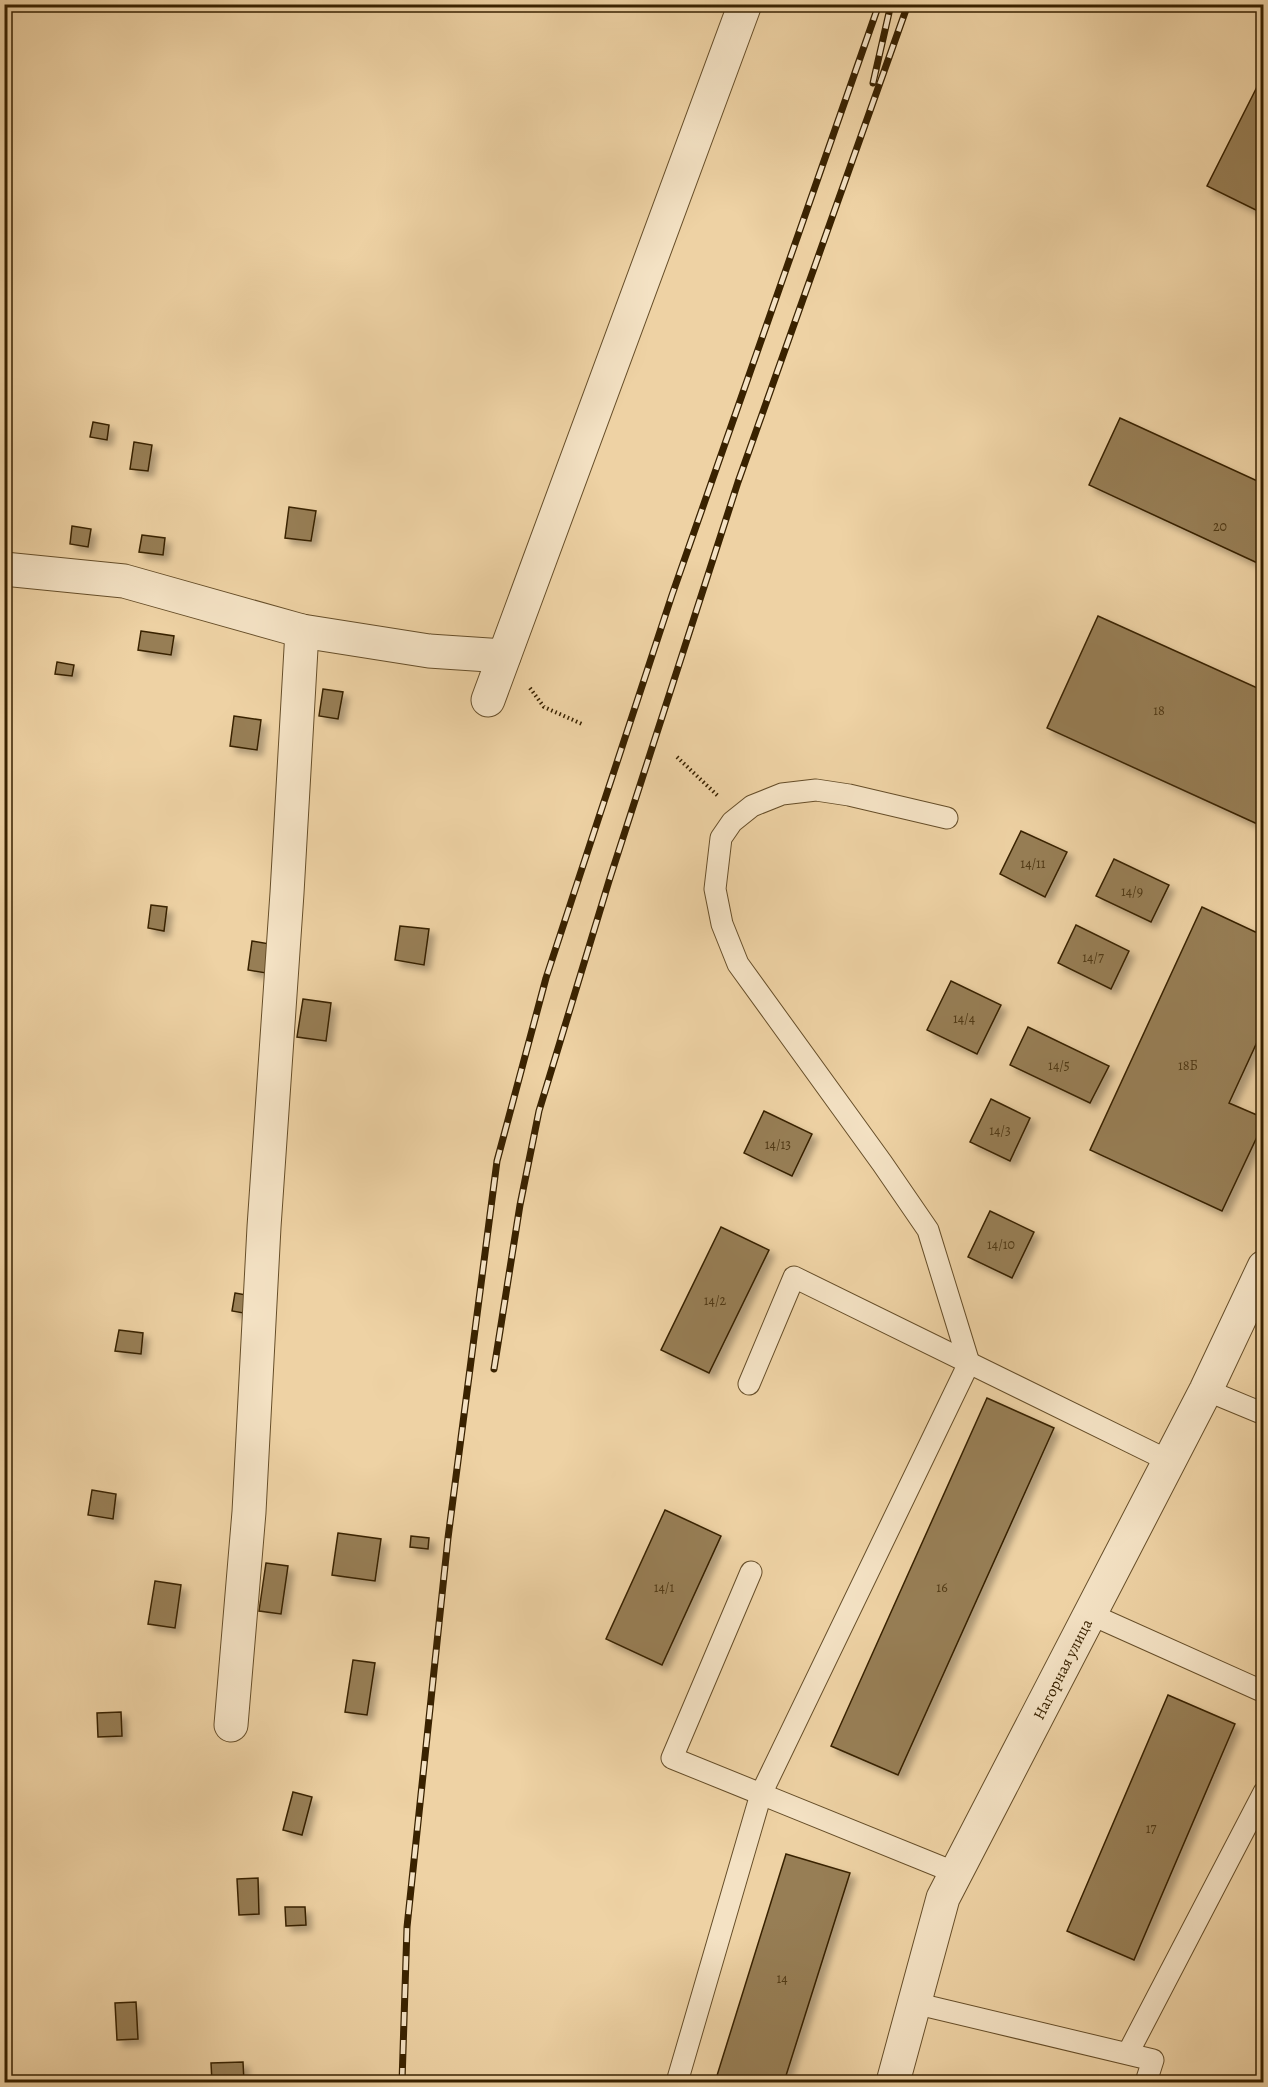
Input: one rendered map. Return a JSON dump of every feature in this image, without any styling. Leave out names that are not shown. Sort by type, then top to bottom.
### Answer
[{"type":"street","points":[[488,700],[746,4]]},
{"type":"street","points":[[4,569],[123,581],[302,631],[429,651],[504,656]]},
{"type":"street","points":[[231,1725],[249,1512],[264,1227],[287,905],[302,631]]},
{"type":"street","name":"Нагорная улица","points":[[893,2082],[943,1898],[1206,1390],[1263,1267]]},
{"type":"lane","points":[[677,2082],[761,1794],[969,1363],[928,1230],[738,964],[722,924],[715,889],[722,838],[732,822],[752,806],[782,794],[816,790],[849,795],[947,818]]},
{"type":"lane","points":[[749,1384],[794,1277],[1169,1461]]},
{"type":"lane","points":[[1206,1390],[1263,1414]]},
{"type":"lane","points":[[751,1572],[672,1758],[956,1873]]},
{"type":"lane","points":[[1090,1614],[1263,1692]]},
{"type":"lane","points":[[1128,2053],[1263,1792]]},
{"type":"lane","points":[[914,2003],[1154,2060],[1146,2082]]},
{"type":"path","points":[[504,656],[544,707],[582,724]]},
{"type":"path","points":[[677,757],[739,816]]},
{"type":"building","points":[[1264,73],[1264,214],[1207,186]]},
{"type":"building","points":[[1120,418],[1264,484],[1264,566],[1089,485]]},
{"type":"building","points":[[93,422],[109,425],[107,440],[90,437]]},
{"type":"building","points":[[134,442],[152,445],[148,471],[130,469]]},
{"type":"building","points":[[289,507],[316,511],[311,541],[285,538]]},
{"type":"building","points":[[72,526],[91,529],[88,547],[70,544]]},
{"type":"building","points":[[142,535],[165,538],[163,555],[139,552]]},
{"type":"building","points":[[1098,616],[1264,691],[1264,827],[1047,728]]},
{"type":"building","points":[[141,631],[174,636],[171,655],[138,650]]},
{"type":"building","points":[[57,662],[74,665],[72,676],[55,674]]},
{"type":"building","points":[[323,689],[343,692],[338,719],[319,716]]},
{"type":"building","points":[[234,716],[261,720],[257,750],[230,746]]},
{"type":"building","points":[[1021,831],[1067,852],[1045,897],[1000,874]]},
{"type":"building","points":[[1114,859],[1169,885],[1151,922],[1096,896]]},
{"type":"building","points":[[151,905],[167,907],[164,931],[148,928]]},
{"type":"building","points":[[1202,907],[1264,936],[1264,1027],[1229,1103],[1264,1118],[1264,1122],[1222,1211],[1090,1150]]},
{"type":"building","points":[[1076,925],[1129,951],[1111,989],[1058,963]]},
{"type":"building","points":[[400,926],[429,929],[424,965],[395,960]]},
{"type":"building","points":[[252,941],[270,944],[266,973],[248,970]]},
{"type":"building","points":[[951,981],[1001,1005],[977,1054],[927,1030]]},
{"type":"building","points":[[303,999],[331,1003],[326,1041],[297,1037]]},
{"type":"building","points":[[1028,1027],[1109,1066],[1090,1103],[1010,1065]]},
{"type":"building","points":[[991,1099],[1030,1118],[1010,1161],[970,1142]]},
{"type":"building","points":[[764,1111],[812,1134],[792,1176],[744,1153]]},
{"type":"building","points":[[990,1211],[1034,1232],[1012,1278],[968,1257]]},
{"type":"building","points":[[721,1227],[769,1250],[709,1373],[661,1350]]},
{"type":"building","points":[[235,1293],[252,1296],[249,1314],[232,1311]]},
{"type":"building","points":[[119,1330],[143,1333],[141,1354],[115,1351]]},
{"type":"building","points":[[987,1398],[1054,1428],[898,1775],[831,1746]]},
{"type":"building","points":[[92,1490],[116,1494],[113,1519],[88,1515]]},
{"type":"building","points":[[665,1510],[721,1536],[662,1665],[606,1639]]},
{"type":"building","points":[[338,1533],[381,1539],[375,1581],[332,1575]]},
{"type":"building","points":[[411,1536],[429,1538],[428,1549],[410,1547]]},
{"type":"building","points":[[266,1563],[288,1566],[281,1614],[259,1611]]},
{"type":"building","points":[[155,1581],[181,1585],[175,1628],[148,1624]]},
{"type":"building","points":[[353,1660],[375,1663],[367,1715],[345,1712]]},
{"type":"building","points":[[1168,1695],[1235,1724],[1134,1960],[1067,1931]]},
{"type":"building","points":[[121,1712],[122,1736],[98,1737],[97,1713]]},
{"type":"building","points":[[293,1792],[312,1797],[302,1835],[283,1830]]},
{"type":"building","points":[[786,1854],[850,1873],[784,2082],[715,2082]]},
{"type":"building","points":[[258,1878],[259,1914],[239,1915],[237,1879]]},
{"type":"building","points":[[285,1907],[305,1907],[306,1925],[286,1926]]},
{"type":"building","points":[[136,2002],[138,2039],[117,2040],[115,2003]]},
{"type":"building","points":[[243,2062],[244,2082],[212,2082],[211,2063]]},
{"type":"railway","points":[[402,2082],[407,1927],[448,1538],[497,1161],[546,978],[672,595],[879,4]]},
{"type":"railway","points":[[873,83],[891,4]]},
{"type":"railway","points":[[494,1369],[520,1205],[539,1111],[609,881],[738,482],[908,4]]}]
